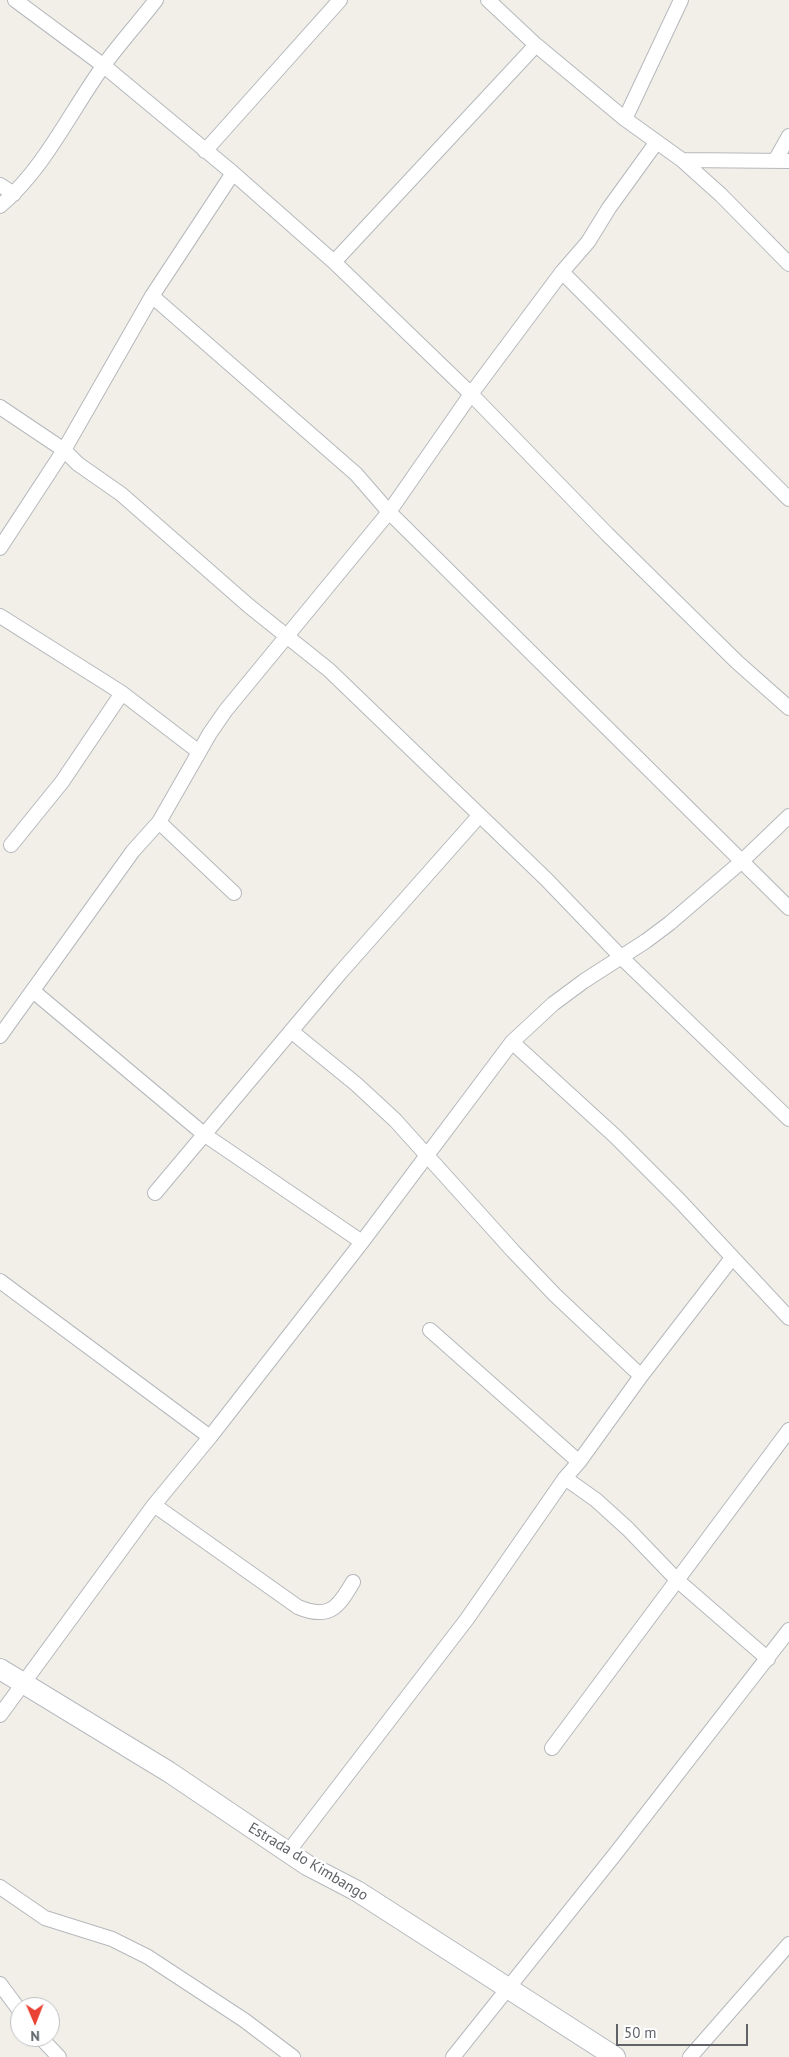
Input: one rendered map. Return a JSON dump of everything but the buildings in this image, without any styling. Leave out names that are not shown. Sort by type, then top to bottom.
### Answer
[{"type":"street","points":[[0,206],[14,194],[60,134],[104,66],[156,0]]},
{"type":"street","points":[[205,151],[340,0]]},
{"type":"street","points":[[488,0],[536,45],[625,119],[682,160],[721,195],[789,264]]},
{"type":"street","points":[[625,119],[681,0]]},
{"type":"street","points":[[21,2],[104,66],[233,173],[334,262],[471,394],[737,662],[789,708]]},
{"type":"street","points":[[334,262],[536,45]]},
{"type":"street","points":[[775,161],[789,136]]},
{"type":"street","points":[[0,1036],[133,851],[159,822],[199,752],[226,710],[389,512],[471,394],[562,272],[588,242],[609,208],[656,143]]},
{"type":"street","points":[[682,160],[789,161]]},
{"type":"street","points":[[0,548],[64,450],[152,296],[233,173]]},
{"type":"street","points":[[0,185],[14,194]]},
{"type":"street","points":[[562,272],[789,499]]},
{"type":"street","points":[[152,296],[356,474],[389,512],[789,908]]},
{"type":"street","points":[[0,406],[64,450],[78,464],[121,494],[328,670],[546,879],[622,958],[789,1119]]},
{"type":"street","points":[[0,616],[122,693],[199,752]]},
{"type":"street","points":[[11,845],[62,782],[122,693]]},
{"type":"street","points":[[155,1193],[340,973],[479,816]]},
{"type":"street","points":[[0,1715],[154,1505],[210,1438],[362,1242],[512,1042],[553,1004],[670,923],[741,862],[789,816]]},
{"type":"street","points":[[159,822],[234,893]]},
{"type":"street","points":[[33,991],[205,1135],[362,1242]]},
{"type":"street","points":[[291,1031],[363,1090],[413,1138],[426,1156],[469,1204],[555,1296],[641,1376]]},
{"type":"street","points":[[512,1042],[616,1137],[679,1200],[789,1318]]},
{"type":"street","points":[[288,1852],[467,1619],[565,1478],[732,1258]]},
{"type":"street","points":[[0,1281],[210,1438]]},
{"type":"street","points":[[430,1330],[579,1462]]},
{"type":"street","points":[[552,1748],[789,1430]]},
{"type":"street","points":[[565,1478],[596,1500],[628,1529],[677,1580],[768,1659]]},
{"type":"street","points":[[154,1505],[298,1607],[308,1611],[327,1612],[335,1608],[353,1582]]},
{"type":"street","points":[[453,2057],[789,1630]]},
{"type":"street","name":"Estrada do Kimbango","points":[[0,1669],[169,1772],[288,1852],[357,1891],[615,2057]]},
{"type":"street","points":[[0,1887],[45,1918],[99,1934],[148,1958],[244,2020],[293,2057]]},
{"type":"street","points":[[690,2057],[789,1944]]},
{"type":"street","points":[[0,1984],[10,1998]]},
{"type":"street","points":[[50,2047],[59,2057]]}]
